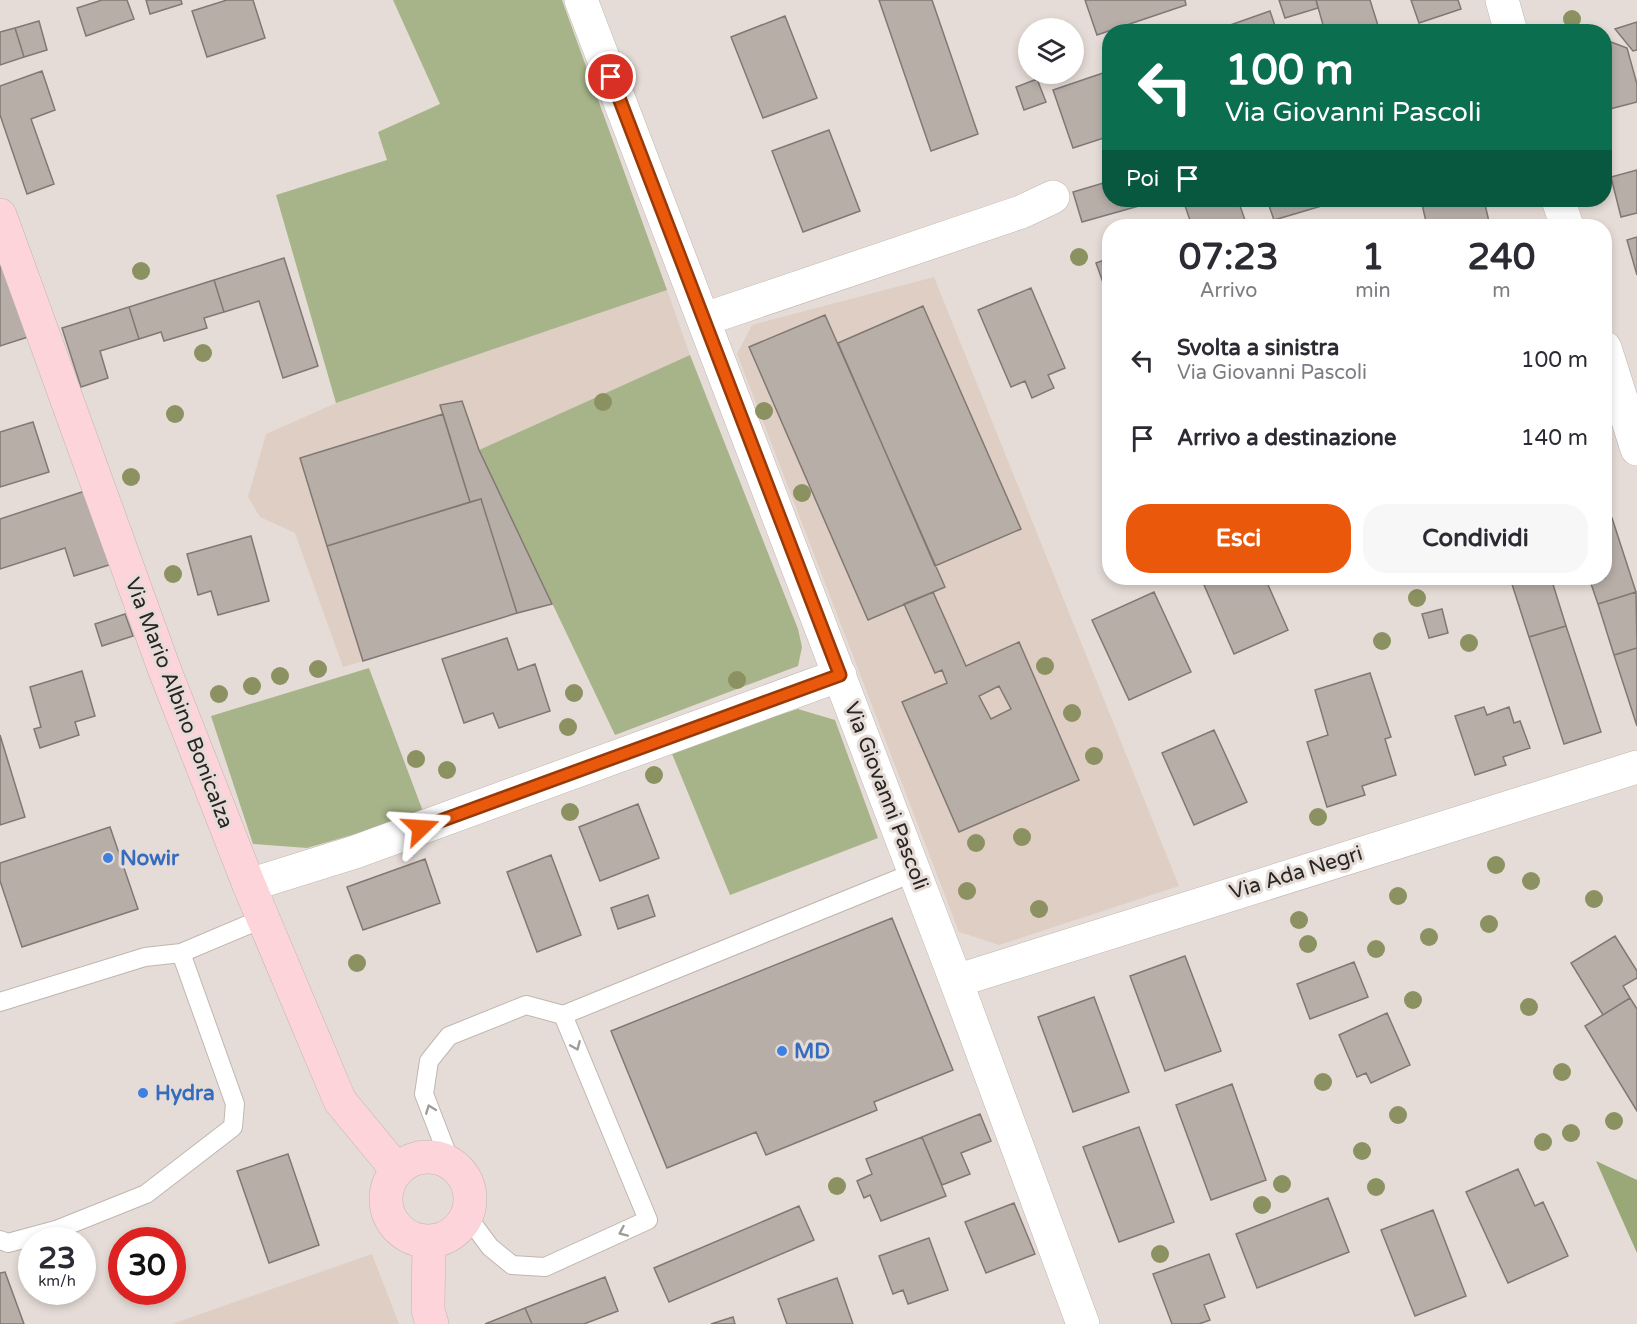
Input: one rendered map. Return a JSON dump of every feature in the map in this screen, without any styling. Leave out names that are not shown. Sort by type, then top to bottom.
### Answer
[{"type":"main road","name":"Via Mario Albino Bonicalza","points":[[0,215],[165,671],[249,885],[340,1101],[397,1170]]},
{"type":"main road","points":[[429,1157],[451,1164],[460,1172],[470,1193],[467,1216],[451,1234],[429,1240],[406,1234],[390,1216],[387,1192],[397,1170],[417,1158],[429,1157]]},
{"type":"main road","points":[[429,1240],[428,1310],[432,1324]]},
{"type":"street","name":"Via Giovanni Pascoli","points":[[582,0],[915,872],[1083,1324]]},
{"type":"street","points":[[705,319],[1021,212],[1053,197]]},
{"type":"street","points":[[1612,370],[1637,449]]},
{"type":"street","points":[[249,885],[355,852],[840,675]]},
{"type":"street","name":"Via Ada Negri","points":[[956,981],[1637,767]]},
{"type":"lane","points":[[451,1164],[424,1094],[429,1061],[448,1036],[526,1005],[563,1015],[915,872]]},
{"type":"lane","points":[[0,1002],[145,957],[181,953],[264,918]]},
{"type":"lane","points":[[0,1240],[8,1243],[56,1230],[146,1194],[233,1127],[235,1104],[181,953]]},
{"type":"lane","points":[[467,1216],[490,1247],[512,1265],[545,1267],[648,1220],[563,1015]]},
{"type":"shaded area","points":[[934,277],[1179,886],[999,945],[959,932],[737,354],[752,325]]},
{"type":"shaded area","points":[[667,290],[690,355],[479,450],[552,604],[343,667],[295,533],[260,517],[248,497],[266,434],[336,403]]},
{"type":"shaded area","points":[[372,1254],[399,1324],[172,1324]]},
{"type":"green space","points":[[393,0],[562,0],[667,290],[336,403],[276,195],[387,160],[378,132],[440,104]]},
{"type":"green space","points":[[690,355],[798,629],[802,647],[798,666],[615,735],[479,450]]},
{"type":"green space","points":[[369,668],[424,814],[307,848],[253,844],[211,716]]},
{"type":"green space","points":[[798,709],[835,720],[878,838],[730,895],[670,749]]},
{"type":"green space","points":[[1596,1161],[1637,1180],[1637,1253]]},
{"type":"building","points":[[102,0],[127,0],[134,19],[86,36],[77,8]]},
{"type":"building","points":[[146,0],[181,0],[182,4],[150,14]]},
{"type":"building","points":[[227,0],[253,0],[265,38],[207,57],[192,11]]},
{"type":"building","points":[[879,0],[932,0],[978,134],[931,151]]},
{"type":"building","points":[[1085,0],[1185,0],[1186,5],[1130,24],[1102,24],[1102,33],[1097,35]]},
{"type":"building","points":[[1279,0],[1316,0],[1318,8],[1285,18]]},
{"type":"building","points":[[1316,0],[1370,0],[1378,24],[1323,24]]},
{"type":"building","points":[[1411,0],[1458,0],[1461,9],[1419,23]]},
{"type":"building","points":[[1270,11],[1274,24],[1233,24]]},
{"type":"building","points":[[785,16],[817,98],[763,118],[731,37]]},
{"type":"building","points":[[39,21],[47,50],[24,57],[15,28]]},
{"type":"building","points":[[1637,22],[1637,50],[1633,51],[1615,29]]},
{"type":"building","points":[[15,28],[24,57],[0,65],[0,32]]},
{"type":"building","points":[[1612,42],[1627,48],[1637,84],[1637,102],[1612,108]]},
{"type":"building","points":[[42,71],[55,110],[31,119],[54,184],[27,194],[0,115],[0,86]]},
{"type":"building","points":[[1102,73],[1102,139],[1073,148],[1053,90],[1071,84],[1084,84],[1084,79]]},
{"type":"building","points":[[1024,84],[1039,84],[1046,102],[1024,110],[1016,87]]},
{"type":"building","points":[[829,130],[860,211],[803,232],[772,151]]},
{"type":"building","points":[[1637,170],[1637,213],[1621,217],[1612,177]]},
{"type":"building","points":[[1102,183],[1102,207],[1135,207],[1082,222],[1073,192]]},
{"type":"building","points":[[1185,207],[1240,207],[1245,219],[1190,219]]},
{"type":"building","points":[[1269,207],[1318,207],[1277,219],[1274,219]]},
{"type":"building","points":[[1423,207],[1486,207],[1488,219],[1425,219]]},
{"type":"building","points":[[1637,237],[1637,275],[1627,240]]},
{"type":"building","points":[[0,258],[31,336],[0,346]]},
{"type":"building","points":[[284,258],[318,366],[283,378],[259,301],[224,312],[214,280]]},
{"type":"building","points":[[1102,261],[1102,280],[1096,263]]},
{"type":"building","points":[[214,280],[224,312],[204,318],[207,328],[164,341],[161,332],[139,339],[129,307]]},
{"type":"building","points":[[1031,288],[1065,368],[1048,375],[1054,388],[1032,398],[1025,381],[1011,387],[978,310]]},
{"type":"building","points":[[923,306],[1021,529],[935,566],[838,343]]},
{"type":"building","points":[[129,307],[139,339],[100,351],[108,378],[81,387],[62,328]]},
{"type":"building","points":[[825,315],[945,587],[868,620],[749,347]]},
{"type":"building","points":[[462,401],[479,450],[552,604],[517,613],[481,499],[470,502],[440,405]]},
{"type":"building","points":[[443,414],[470,502],[327,546],[300,458]]},
{"type":"building","points":[[33,422],[49,472],[0,487],[0,432]]},
{"type":"building","points":[[88,490],[112,564],[74,576],[65,548],[0,569],[0,519]]},
{"type":"building","points":[[481,499],[517,613],[363,661],[327,546]]},
{"type":"building","points":[[1612,518],[1636,592],[1598,604],[1591,585],[1612,585]]},
{"type":"building","points":[[251,536],[269,601],[218,615],[211,591],[198,595],[187,554]]},
{"type":"building","points":[[1204,585],[1268,585],[1288,630],[1234,654]]},
{"type":"building","points":[[1512,585],[1553,585],[1566,626],[1529,637]]},
{"type":"building","points":[[933,592],[966,666],[1019,642],[1079,780],[959,832],[902,702],[947,683],[942,670],[935,673],[904,604]],"holes":[[[999,686],[1011,709],[991,719],[979,696]]]},
{"type":"building","points":[[1154,592],[1191,672],[1129,700],[1092,620]]},
{"type":"building","points":[[1636,592],[1637,648],[1614,655],[1598,604]]},
{"type":"building","points":[[1442,609],[1448,633],[1429,638],[1422,614]]},
{"type":"building","points":[[125,614],[133,636],[102,646],[95,624]]},
{"type":"building","points":[[1566,626],[1601,732],[1564,744],[1529,637]]},
{"type":"building","points":[[507,638],[518,670],[535,664],[550,711],[499,728],[493,713],[464,723],[442,659]]},
{"type":"building","points":[[1637,648],[1637,726],[1614,655]]},
{"type":"building","points":[[82,671],[95,716],[75,722],[79,735],[40,748],[34,729],[41,727],[30,687]]},
{"type":"building","points":[[1370,673],[1391,737],[1385,739],[1396,775],[1362,786],[1365,795],[1327,807],[1307,742],[1328,735],[1315,690]]},
{"type":"building","points":[[1484,707],[1487,715],[1509,707],[1514,723],[1520,721],[1530,748],[1503,757],[1506,765],[1475,775],[1455,716]]},
{"type":"building","points":[[1214,730],[1247,802],[1194,825],[1162,753]]},
{"type":"building","points":[[0,735],[25,817],[0,825]]},
{"type":"building","points":[[638,804],[659,858],[600,881],[579,827]]},
{"type":"building","points":[[110,827],[138,909],[22,947],[0,881],[0,863]]},
{"type":"building","points":[[551,855],[581,935],[537,952],[507,872]]},
{"type":"building","points":[[425,859],[440,903],[363,930],[347,887]]},
{"type":"building","points":[[648,895],[655,916],[618,929],[611,908]]},
{"type":"building","name":"MD","points":[[892,918],[953,1070],[874,1102],[877,1110],[766,1155],[756,1132],[667,1168],[611,1031]]},
{"type":"building","points":[[1615,936],[1637,971],[1637,978],[1623,986],[1630,998],[1603,1015],[1571,963]]},
{"type":"building","points":[[1185,956],[1221,1051],[1165,1071],[1130,976]]},
{"type":"building","points":[[1354,962],[1368,997],[1310,1019],[1297,984]]},
{"type":"building","points":[[1094,997],[1129,1092],[1073,1112],[1038,1017]]},
{"type":"building","points":[[1630,998],[1637,1009],[1637,1111],[1585,1026]]},
{"type":"building","points":[[1387,1013],[1410,1065],[1371,1083],[1366,1073],[1357,1077],[1339,1035]]},
{"type":"building","points":[[1232,1084],[1266,1180],[1211,1200],[1176,1105]]},
{"type":"building","points":[[980,1114],[991,1141],[961,1153],[970,1174],[942,1185],[922,1137]]},
{"type":"building","points":[[1139,1127],[1174,1222],[1119,1242],[1083,1147]]},
{"type":"building","points":[[922,1137],[946,1196],[881,1221],[870,1195],[864,1198],[857,1181],[872,1174],[866,1159]]},
{"type":"building","points":[[288,1154],[319,1245],[269,1263],[237,1171]]},
{"type":"building","points":[[1518,1169],[1535,1206],[1543,1202],[1568,1256],[1508,1283],[1466,1192]]},
{"type":"building","points":[[1328,1198],[1349,1252],[1257,1288],[1236,1234]]},
{"type":"building","points":[[1014,1203],[1035,1254],[986,1273],[965,1222]]},
{"type":"building","points":[[799,1206],[814,1240],[669,1302],[654,1268]]},
{"type":"building","points":[[1433,1210],[1466,1296],[1415,1316],[1381,1230]]},
{"type":"building","points":[[929,1238],[948,1290],[908,1304],[903,1290],[893,1294],[879,1256]]},
{"type":"building","points":[[1209,1254],[1225,1297],[1204,1305],[1210,1320],[1199,1324],[1172,1324],[1153,1274]]},
{"type":"building","points":[[5,1272],[24,1324],[0,1324],[0,1273]]},
{"type":"building","points":[[605,1277],[618,1311],[584,1324],[532,1324],[525,1308]]},
{"type":"building","points":[[837,1278],[853,1324],[787,1324],[778,1299]]},
{"type":"building","points":[[525,1308],[532,1324],[485,1324]]},
{"type":"building","points":[[733,1317],[735,1324],[711,1324]]},
{"type":"place","name":"Nowir","points":[[108,858]]},
{"type":"place","name":"MD","points":[[782,1051]]},
{"type":"place","name":"Hydra","points":[[143,1093]]},
{"type":"route","points":[[421,828],[840,675],[611,77]]}]
